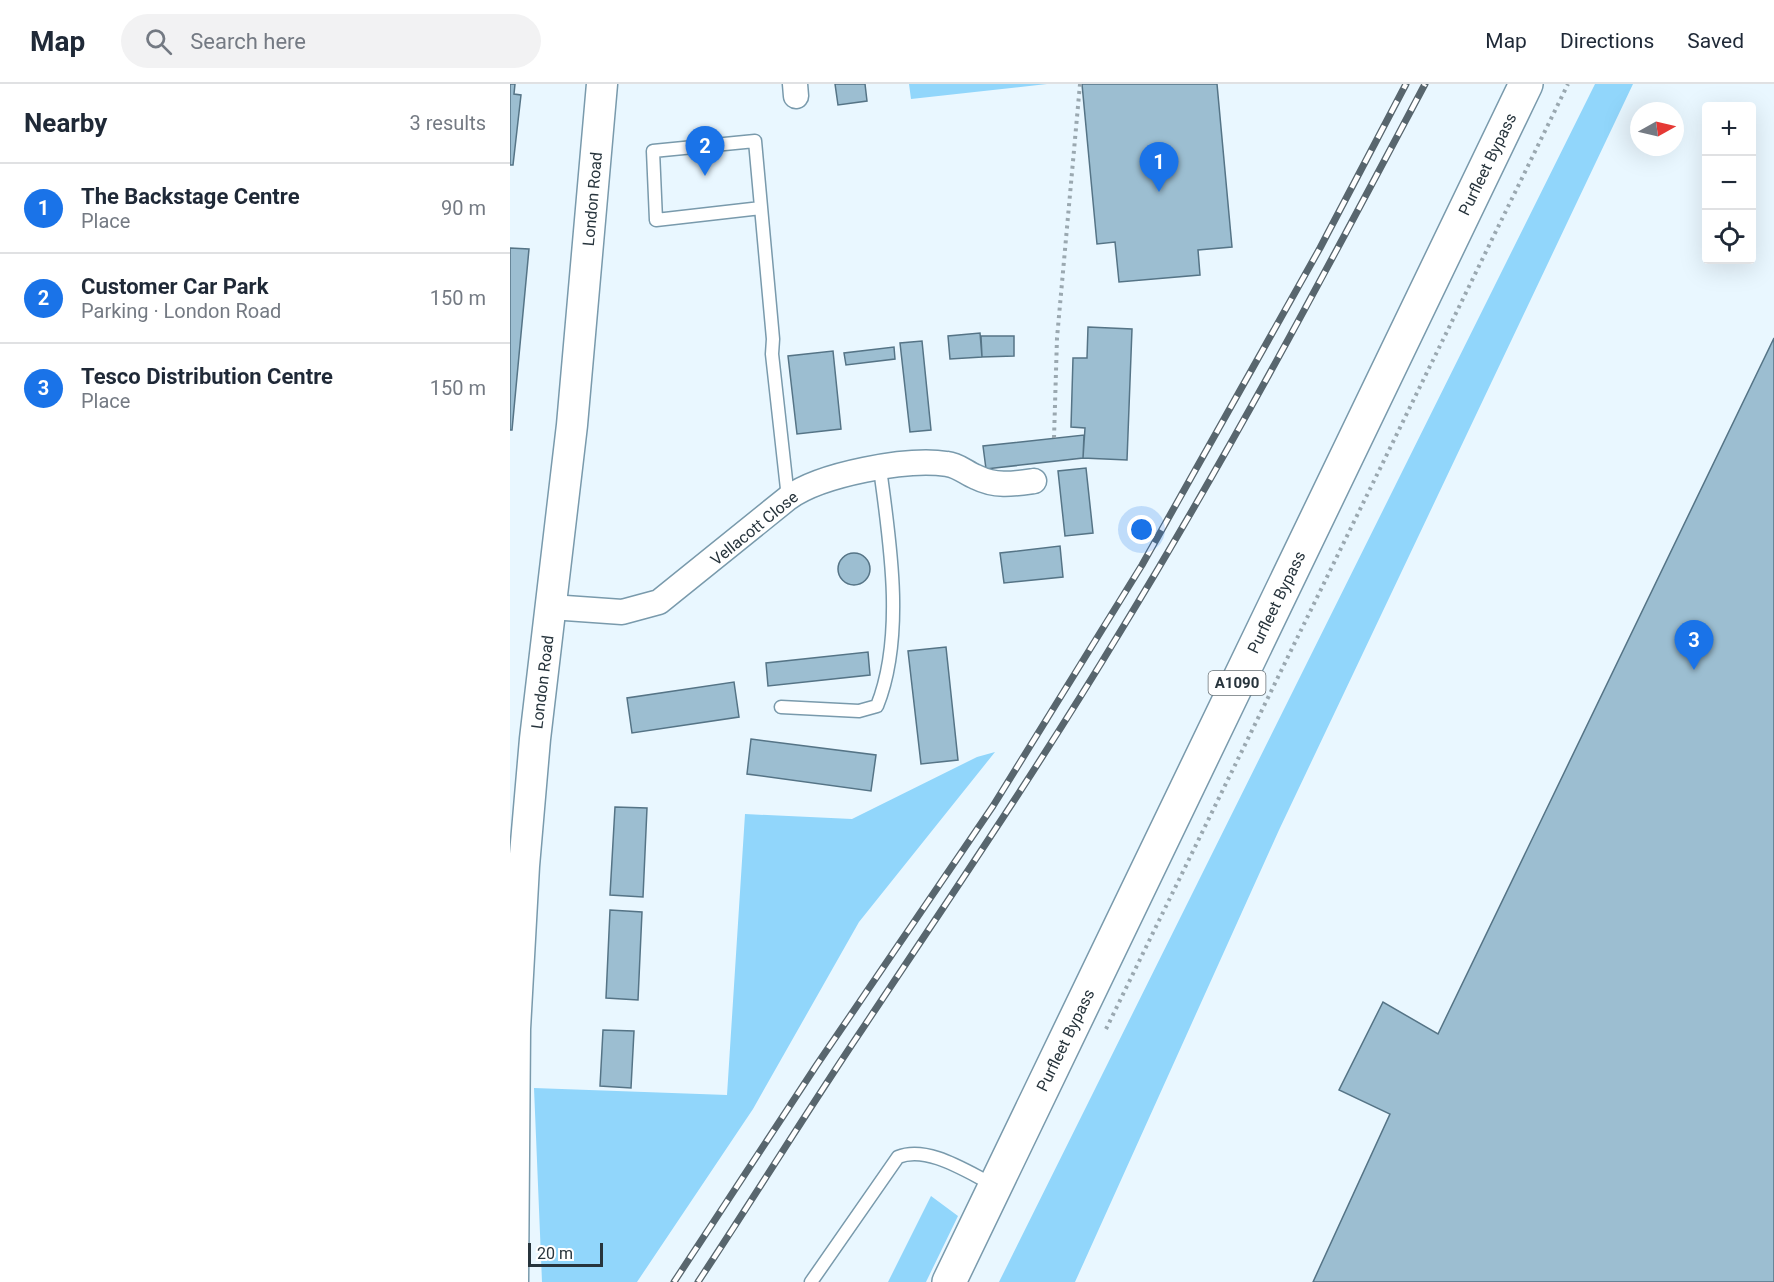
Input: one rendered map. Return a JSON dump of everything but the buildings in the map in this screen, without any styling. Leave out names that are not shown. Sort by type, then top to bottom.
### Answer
[{"type":"main road","name":"Purfleet Bypass","points":[[949,1282],[1526,84]]},
{"type":"street","name":"London Road","points":[[513,1282],[511,1142],[515,943],[534,739],[572,425],[602,84]]},
{"type":"street","name":"Vellacott Close","points":[[551,608],[622,612],[641,609],[659,602],[788,498],[809,485],[824,480],[880,469],[948,464],[992,484],[1034,481]]},
{"type":"lane","points":[[761,208],[656,220],[653,151],[754,141],[761,208],[773,339],[772,354],[788,498]]},
{"type":"lane","points":[[781,707],[859,711],[877,706],[885,686],[892,616],[890,540],[880,469]]},
{"type":"lane","points":[[811,1282],[898,1157],[909,1153],[948,1162],[995,1186]]},
{"type":"path","points":[[1054,438],[1057,338],[1080,84]]},
{"type":"path","points":[[1103,1035],[1568,84]]},
{"type":"shaded area","points":[[909,84],[1047,84],[911,99]]},
{"type":"shaded area","points":[[1595,84],[1633,84],[1279,830],[1075,1282],[999,1282]]},
{"type":"shaded area","points":[[995,752],[859,922],[753,1109],[637,1282],[542,1282],[534,1088],[727,1095],[745,814],[852,819],[977,757]]},
{"type":"shaded area","points":[[931,1196],[958,1216],[926,1282],[888,1282]]},
{"type":"railway","points":[[674,1282],[816,1066],[993,806],[1142,565],[1320,248],[1406,84]]},
{"type":"railway","points":[[698,1282],[1090,682],[1239,429],[1425,84]]},
{"type":"place","name":"Customer Car Park","points":[[705,176]]},
{"type":"place","name":"The Backstage Centre","points":[[1159,192]]},
{"type":"place","name":"Tesco Distribution Centre","points":[[1694,670]]}]
